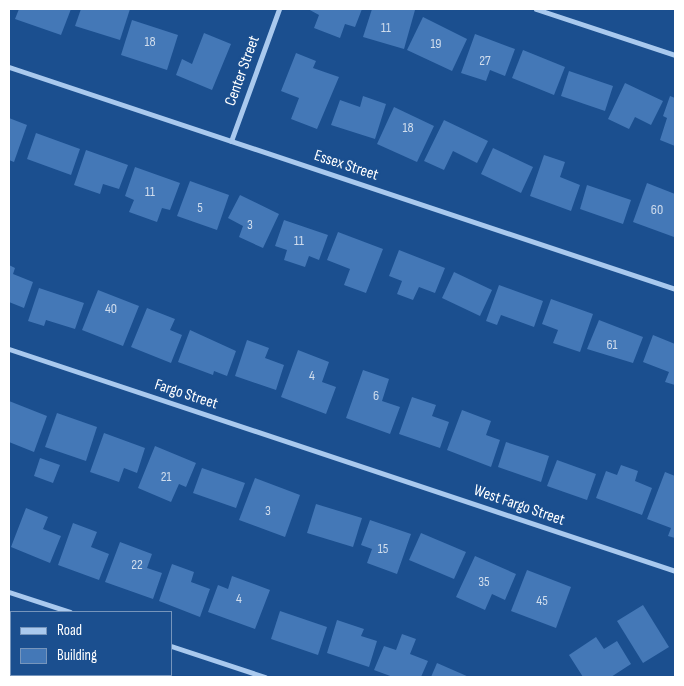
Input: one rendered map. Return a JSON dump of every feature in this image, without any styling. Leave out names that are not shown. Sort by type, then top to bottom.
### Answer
[{"type":"street","name":"Center Street","points":[[231,141],[279,9]]},
{"type":"street","points":[[536,9],[675,55]]},
{"type":"street","name":"Essex Street","points":[[9,68],[675,290]]},
{"type":"street","name":"Fargo Street","points":[[9,349],[355,464]]},
{"type":"street","name":"West Fargo Street","points":[[355,464],[675,571]]},
{"type":"street","points":[[9,592],[67,611]]},
{"type":"street","points":[[172,646],[262,676]]},
{"type":"building","points":[[19,9],[71,9],[61,35],[15,19]]},
{"type":"building","points":[[81,9],[130,9],[120,40],[75,26]]},
{"type":"building","points":[[308,9],[362,9],[355,27],[345,24],[340,38],[314,28],[319,15]]},
{"type":"building","points":[[372,9],[415,10],[404,49],[363,37]]},
{"type":"building","points":[[423,17],[467,39],[452,71],[407,50]]},
{"type":"building","points":[[132,20],[178,35],[167,70],[121,55]]},
{"type":"building","points":[[204,33],[231,44],[212,90],[176,75],[182,59],[192,64]]},
{"type":"building","points":[[475,34],[515,49],[505,76],[490,70],[486,81],[461,73]]},
{"type":"building","points":[[523,50],[565,67],[554,95],[512,78]]},
{"type":"building","points":[[296,53],[316,61],[313,68],[339,77],[317,129],[291,119],[299,98],[281,91]]},
{"type":"building","points":[[569,71],[613,86],[605,111],[561,96]]},
{"type":"building","points":[[625,83],[663,101],[651,125],[635,117],[629,129],[608,119]]},
{"type":"building","points":[[363,96],[386,104],[375,139],[331,125],[340,100],[360,107]]},
{"type":"building","points":[[670,96],[675,98],[675,146],[660,140],[667,118],[663,116]]},
{"type":"building","points":[[394,107],[434,126],[417,162],[377,144]]},
{"type":"building","points":[[9,118],[27,125],[14,162],[9,160]]},
{"type":"building","points":[[444,120],[488,141],[477,163],[453,151],[444,170],[424,161]]},
{"type":"building","points":[[36,133],[80,149],[71,175],[27,159]]},
{"type":"building","points":[[493,148],[533,167],[521,193],[481,174]]},
{"type":"building","points":[[86,150],[128,165],[119,189],[103,184],[100,194],[74,185]]},
{"type":"building","points":[[544,155],[565,162],[560,177],[580,185],[571,211],[530,196]]},
{"type":"building","points":[[135,167],[180,183],[170,210],[162,208],[157,222],[129,212],[134,200],[125,196]]},
{"type":"building","points":[[190,181],[229,195],[217,230],[177,216]]},
{"type":"building","points":[[647,183],[675,194],[674,237],[633,222]]},
{"type":"building","points":[[587,185],[631,200],[623,224],[580,209]]},
{"type":"building","points":[[240,195],[279,214],[263,248],[239,237],[243,226],[228,218]]},
{"type":"building","points":[[284,220],[328,235],[319,260],[309,256],[305,267],[284,260],[287,250],[275,246]]},
{"type":"building","points":[[338,232],[383,249],[366,293],[344,285],[350,269],[327,260]]},
{"type":"building","points":[[399,250],[445,268],[435,293],[419,287],[413,300],[397,294],[402,281],[389,276]]},
{"type":"building","points":[[9,265],[15,268],[13,274],[33,282],[24,308],[9,302]]},
{"type":"building","points":[[454,272],[492,290],[480,316],[442,298]]},
{"type":"building","points":[[499,285],[543,301],[534,327],[501,315],[497,325],[486,321]]},
{"type":"building","points":[[39,288],[84,303],[75,329],[46,320],[44,326],[28,321]]},
{"type":"building","points":[[98,290],[139,306],[123,346],[82,330]]},
{"type":"building","points":[[551,299],[593,314],[580,352],[553,343],[558,330],[542,324]]},
{"type":"building","points":[[147,308],[175,319],[170,330],[182,335],[171,363],[131,347]]},
{"type":"building","points":[[599,320],[643,337],[633,363],[587,349]]},
{"type":"building","points":[[190,330],[236,351],[227,376],[214,371],[213,375],[178,362]]},
{"type":"building","points":[[653,335],[675,344],[675,385],[665,382],[669,372],[643,362]]},
{"type":"building","points":[[247,340],[269,348],[265,358],[284,365],[276,390],[235,376]]},
{"type":"building","points":[[298,350],[329,362],[322,382],[336,387],[326,414],[281,397]]},
{"type":"building","points":[[363,370],[389,379],[382,401],[400,407],[390,434],[346,418]]},
{"type":"building","points":[[412,397],[436,405],[432,416],[449,422],[440,448],[399,434]]},
{"type":"building","points":[[9,401],[47,416],[34,452],[9,442]]},
{"type":"building","points":[[462,410],[491,421],[486,435],[500,440],[491,467],[447,450]]},
{"type":"building","points":[[57,413],[97,427],[86,461],[45,447]]},
{"type":"building","points":[[104,433],[145,448],[137,473],[124,468],[119,482],[90,472]]},
{"type":"building","points":[[506,442],[549,456],[541,482],[498,467]]},
{"type":"building","points":[[155,446],[196,463],[186,487],[179,484],[171,502],[138,488]]},
{"type":"building","points":[[40,458],[60,465],[53,483],[34,476]]},
{"type":"building","points":[[557,460],[596,474],[587,500],[547,486]]},
{"type":"building","points":[[621,465],[638,471],[635,481],[652,488],[642,515],[596,498],[606,471],[617,475]]},
{"type":"building","points":[[202,468],[245,483],[236,508],[193,493]]},
{"type":"building","points":[[665,472],[675,476],[675,538],[668,536],[671,528],[647,519]]},
{"type":"building","points":[[255,478],[300,495],[285,537],[239,520]]},
{"type":"building","points":[[316,504],[362,518],[353,547],[307,533]]},
{"type":"building","points":[[26,508],[48,517],[43,529],[61,536],[50,563],[11,547]]},
{"type":"building","points":[[370,520],[411,534],[397,574],[367,563],[372,549],[361,545]]},
{"type":"building","points":[[73,523],[97,532],[91,547],[109,554],[99,580],[58,565]]},
{"type":"building","points":[[421,533],[466,552],[454,579],[409,560]]},
{"type":"building","points":[[120,542],[152,554],[147,568],[162,573],[153,599],[105,582]]},
{"type":"building","points":[[475,556],[516,574],[505,600],[492,594],[485,610],[456,597]]},
{"type":"building","points":[[172,564],[194,572],[191,582],[210,589],[200,617],[159,601]]},
{"type":"building","points":[[527,570],[571,587],[556,628],[511,611]]},
{"type":"building","points":[[232,576],[270,590],[255,629],[208,612],[218,585],[228,589]]},
{"type":"building","points":[[643,605],[669,647],[643,663],[617,621]]},
{"type":"building","points":[[280,611],[327,627],[318,655],[271,639]]},
{"type":"building","points":[[337,620],[364,629],[361,636],[377,641],[369,667],[327,653]]},
{"type":"building","points":[[402,634],[416,639],[410,654],[428,661],[421,677],[393,677],[374,670],[384,646],[396,650]]},
{"type":"building","points":[[596,637],[604,649],[617,641],[631,664],[611,677],[583,677],[569,655]]},
{"type":"building","points":[[9,642],[10,674],[9,673]]},
{"type":"building","points":[[437,663],[469,677],[431,677]]},
{"type":"building","points":[[117,676],[120,677],[76,677]]}]
